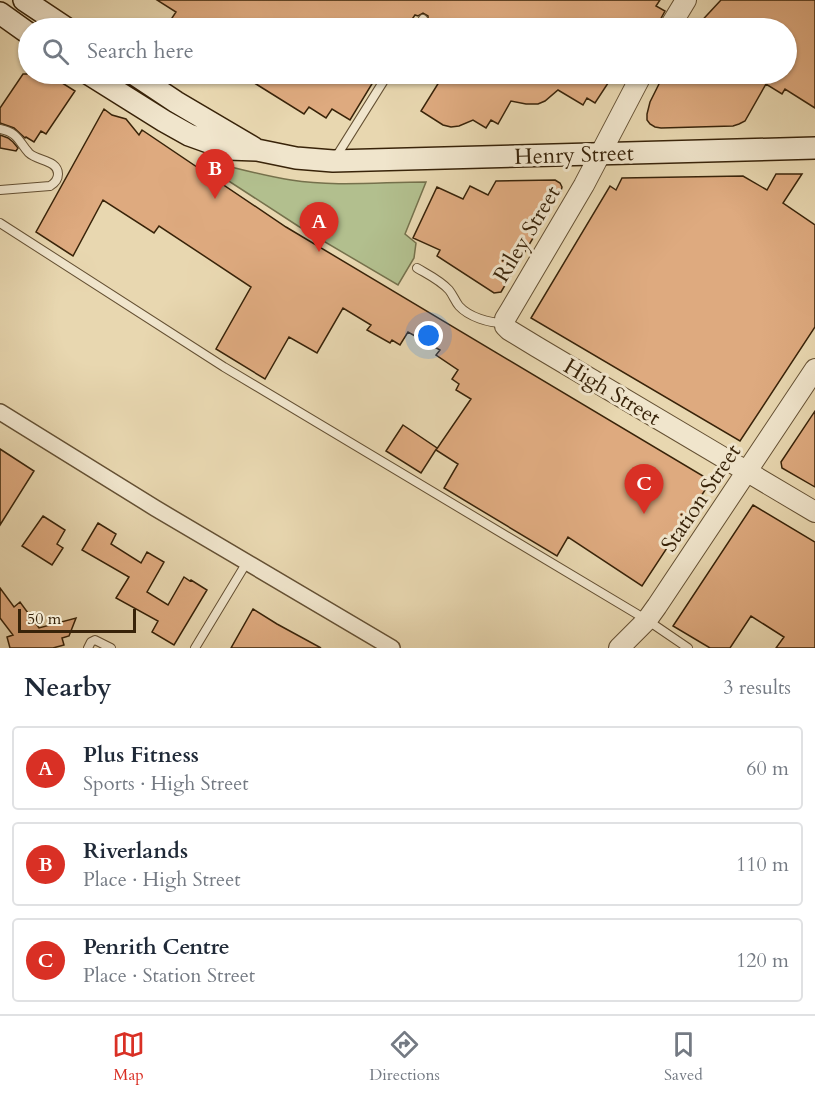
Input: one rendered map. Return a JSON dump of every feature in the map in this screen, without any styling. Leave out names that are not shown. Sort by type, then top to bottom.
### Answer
[{"type":"main road","points":[[24,0],[53,18]]},
{"type":"main road","points":[[0,13],[18,26]]},
{"type":"main road","points":[[105,84],[164,122],[189,135],[228,149],[257,150],[296,158],[333,161]]},
{"type":"main road","points":[[149,84],[257,150]]},
{"type":"main road","name":"Henry Street","points":[[333,161],[815,148]]},
{"type":"street","points":[[675,18],[686,0]]},
{"type":"street","name":"Riley Street","points":[[504,323],[584,185],[637,84]]},
{"type":"street","name":"High Street","points":[[504,323],[509,330],[537,348],[815,512]]},
{"type":"street","name":"Station Street","points":[[619,648],[647,620],[815,369]]},
{"type":"street","points":[[0,412],[73,459],[392,648]]},
{"type":"lane","points":[[333,161],[382,84]]},
{"type":"lane","points":[[0,129],[17,136],[29,153],[53,164],[58,172],[56,180],[50,186],[0,190]]},
{"type":"lane","points":[[0,223],[234,372],[647,620],[688,648]]},
{"type":"lane","name":"High Street","points":[[417,268],[448,289],[460,308],[475,317],[495,323],[504,323]]},
{"type":"lane","points":[[195,648],[247,562]]},
{"type":"lane","points":[[88,648],[95,640],[111,648]]},
{"type":"green space","points":[[231,167],[308,182],[341,184],[426,182],[405,234],[416,243],[414,258],[398,285],[298,226],[224,178]]},
{"type":"building","points":[[157,0],[660,0],[656,6],[665,11],[661,18],[428,18],[423,13],[413,18],[172,18],[176,12]]},
{"type":"building","points":[[721,0],[815,0],[815,108],[785,89],[782,94],[766,84],[797,84],[797,18],[704,18]]},
{"type":"building","points":[[18,81],[18,84],[64,84],[75,91],[46,134],[41,131],[34,142],[25,138],[14,128],[0,123],[0,108]]},
{"type":"building","points":[[256,84],[372,84],[350,120],[332,109],[326,118],[309,107],[304,114]]},
{"type":"building","points":[[438,84],[607,84],[595,103],[587,98],[583,105],[558,90],[538,104],[511,101],[498,124],[491,120],[486,128],[473,120],[459,126],[443,125],[421,111]]},
{"type":"building","points":[[659,84],[766,84],[745,121],[733,126],[655,127],[647,120],[650,102]]},
{"type":"building","points":[[104,109],[112,115],[126,119],[139,135],[142,130],[286,227],[708,479],[709,484],[642,586],[568,537],[557,556],[444,488],[458,464],[436,450],[471,399],[456,390],[459,384],[452,379],[458,370],[436,355],[440,350],[408,332],[400,345],[392,340],[390,343],[367,330],[371,325],[343,308],[317,353],[289,337],[265,379],[216,349],[251,287],[159,226],[154,233],[103,200],[73,256],[36,232]]},
{"type":"building","points":[[0,135],[13,142],[18,148],[16,151],[0,148]]},
{"type":"building","points":[[776,174],[802,174],[783,203],[815,225],[815,327],[740,441],[531,318],[610,186],[616,190],[622,178],[743,176],[767,190]]},
{"type":"building","points":[[555,180],[560,183],[561,191],[501,292],[494,293],[437,256],[440,250],[413,238],[437,187],[463,199],[470,186],[488,195],[496,181]]},
{"type":"building","points":[[815,411],[815,487],[782,468],[781,462]]},
{"type":"building","points":[[403,425],[437,448],[421,473],[386,451]]},
{"type":"building","points":[[0,449],[34,471],[0,525]]},
{"type":"building","points":[[753,505],[815,542],[815,648],[776,648],[784,637],[751,616],[730,648],[710,648],[673,626]]},
{"type":"building","points":[[43,516],[65,530],[57,544],[63,548],[52,565],[22,546]]},
{"type":"building","points":[[98,523],[116,534],[111,544],[141,563],[147,552],[164,562],[147,592],[168,605],[184,577],[207,590],[174,645],[152,632],[158,621],[116,598],[129,577],[82,550]]},
{"type":"building","points":[[0,588],[14,607],[20,602],[39,628],[76,618],[69,636],[62,638],[64,645],[53,648],[10,648],[7,637],[13,635],[0,618]]},
{"type":"building","points":[[253,609],[277,624],[321,648],[231,648]]},
{"type":"place","name":"Riverlands","points":[[215,199]]},
{"type":"place","name":"Plus Fitness","points":[[319,252]]},
{"type":"place","name":"Penrith Centre","points":[[644,514]]}]
